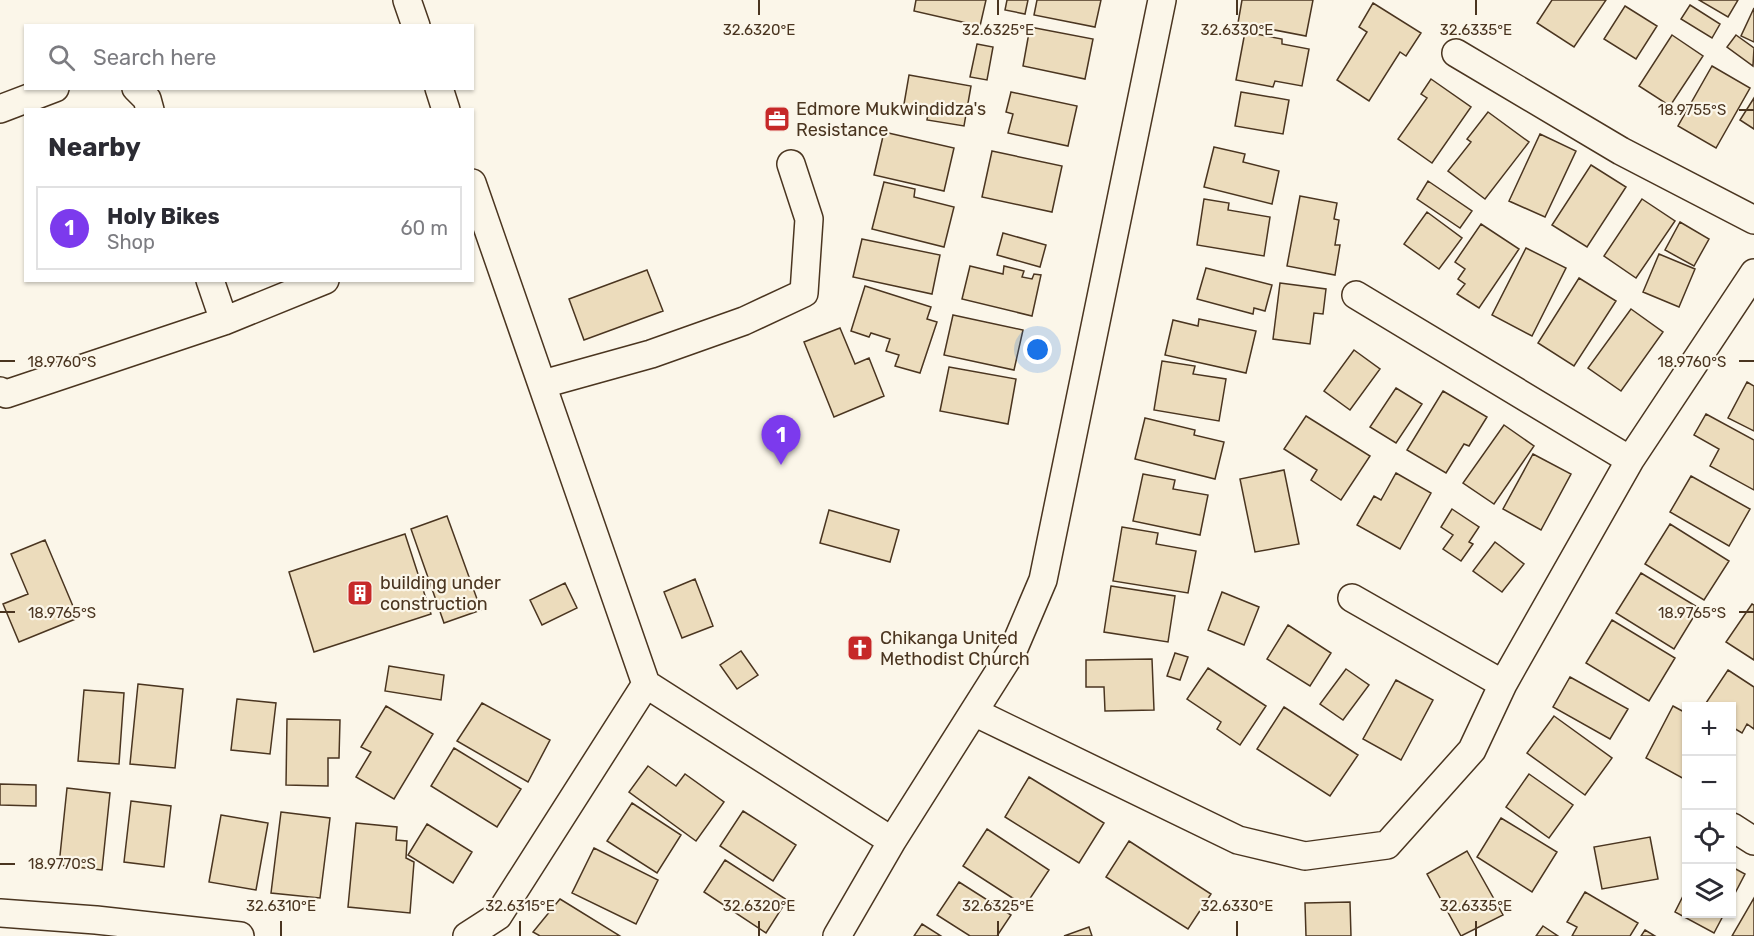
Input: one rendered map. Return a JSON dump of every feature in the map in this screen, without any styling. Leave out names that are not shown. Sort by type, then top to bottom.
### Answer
[{"type":"street","points":[[407,0],[416,24]]},
{"type":"street","points":[[837,936],[892,842],[1014,648],[1043,580],[1162,0]]},
{"type":"street","points":[[1455,53],[1621,151],[1754,220]]},
{"type":"street","points":[[0,109],[50,90]]},
{"type":"street","points":[[138,90],[147,99],[149,108]]},
{"type":"street","points":[[440,90],[445,108]]},
{"type":"street","points":[[543,384],[661,350],[744,321],[804,293],[808,219],[791,164]]},
{"type":"street","points":[[474,195],[478,219],[543,384],[646,684],[892,842]]},
{"type":"street","points":[[974,712],[1238,840],[1305,855],[1387,845],[1472,750],[1503,684],[1630,460],[1754,273]]},
{"type":"street","points":[[211,282],[224,321]]},
{"type":"street","points":[[0,391],[6,394],[224,321],[321,282]]},
{"type":"street","points":[[1356,295],[1630,460]]},
{"type":"street","points":[[1352,598],[1503,684]]},
{"type":"street","points":[[467,936],[498,916],[646,684]]},
{"type":"street","points":[[1736,830],[1754,841]]},
{"type":"street","points":[[0,913],[95,928],[240,936]]},
{"type":"building","points":[[916,0],[986,0],[980,26],[914,11]]},
{"type":"building","points":[[1007,0],[1028,0],[1025,14],[1005,10]]},
{"type":"building","points":[[1037,0],[1101,0],[1095,27],[1034,15]]},
{"type":"building","points":[[1242,0],[1313,0],[1306,36],[1238,23]]},
{"type":"building","points":[[1552,0],[1606,0],[1574,47],[1537,23]]},
{"type":"building","points":[[1699,0],[1738,0],[1728,17]]},
{"type":"building","points":[[1373,3],[1421,33],[1406,56],[1400,52],[1369,101],[1337,80],[1367,32],[1359,27]]},
{"type":"building","points":[[1690,5],[1720,24],[1712,38],[1681,19]]},
{"type":"building","points":[[1625,6],[1657,26],[1636,59],[1604,39]]},
{"type":"building","points":[[1754,8],[1754,42],[1741,36]]},
{"type":"building","points":[[1030,27],[1093,39],[1085,79],[1023,66]]},
{"type":"building","points":[[1245,32],[1282,39],[1282,44],[1309,49],[1302,86],[1275,81],[1273,87],[1236,80]]},
{"type":"building","points":[[1672,35],[1703,56],[1670,106],[1639,86]]},
{"type":"building","points":[[1736,35],[1754,48],[1753,66],[1727,47]]},
{"type":"building","points":[[977,44],[993,47],[987,80],[970,77]]},
{"type":"building","points":[[1712,66],[1750,88],[1716,148],[1678,126]]},
{"type":"building","points":[[909,75],[971,86],[964,126],[927,120],[928,114],[903,110]]},
{"type":"building","points":[[1431,79],[1471,107],[1432,163],[1398,139],[1427,98],[1421,94]]},
{"type":"building","points":[[1011,92],[1077,106],[1068,146],[1008,133],[1013,114],[1006,112]]},
{"type":"building","points":[[1241,92],[1289,100],[1283,134],[1235,126]]},
{"type":"building","points":[[1754,98],[1754,129],[1740,120]]},
{"type":"building","points":[[1488,112],[1529,142],[1485,199],[1448,171],[1471,142],[1467,139]]},
{"type":"building","points":[[884,132],[954,148],[944,191],[874,175]]},
{"type":"building","points":[[1540,134],[1576,151],[1545,217],[1509,201]]},
{"type":"building","points":[[1214,147],[1245,154],[1243,162],[1279,171],[1272,204],[1204,187]]},
{"type":"building","points":[[992,151],[1062,166],[1052,212],[982,197]]},
{"type":"building","points":[[1591,165],[1626,187],[1587,247],[1552,225]]},
{"type":"building","points":[[1428,181],[1472,211],[1460,228],[1417,199]]},
{"type":"building","points":[[884,182],[915,189],[914,197],[954,207],[944,247],[872,229]]},
{"type":"building","points":[[1300,196],[1337,203],[1334,219],[1339,220],[1335,245],[1340,245],[1335,275],[1287,266]]},
{"type":"building","points":[[1204,199],[1229,203],[1228,210],[1270,217],[1264,256],[1197,245]]},
{"type":"building","points":[[1642,199],[1675,221],[1636,278],[1604,256]]},
{"type":"building","points":[[1427,212],[1462,238],[1439,269],[1404,244]]},
{"type":"building","points":[[1680,222],[1709,239],[1694,266],[1665,250]]},
{"type":"building","points":[[1481,224],[1519,249],[1479,308],[1457,294],[1465,284],[1458,279],[1465,269],[1455,262]]},
{"type":"building","points":[[1003,233],[1046,245],[1040,267],[997,255]]},
{"type":"building","points":[[862,239],[940,255],[932,294],[853,277]]},
{"type":"building","points":[[1526,248],[1566,268],[1532,336],[1492,315]]},
{"type":"building","points":[[1659,254],[1695,269],[1679,307],[1643,292]]},
{"type":"building","points":[[970,266],[1003,274],[1004,266],[1024,271],[1022,277],[1032,279],[1034,274],[1041,275],[1032,316],[962,299]]},
{"type":"building","points":[[1206,268],[1272,285],[1265,311],[1254,308],[1253,314],[1197,299]]},
{"type":"building","points":[[647,270],[663,311],[584,340],[569,299]]},
{"type":"building","points":[[1579,278],[1616,301],[1574,366],[1538,343]]},
{"type":"building","points":[[1280,283],[1326,289],[1323,314],[1314,313],[1310,344],[1273,339]]},
{"type":"building","points":[[865,286],[931,307],[927,319],[937,322],[920,373],[895,366],[899,355],[886,351],[890,339],[871,333],[869,337],[851,331]]},
{"type":"building","points":[[1631,309],[1663,332],[1621,391],[1588,368]]},
{"type":"building","points":[[953,315],[1023,330],[1014,370],[944,355]]},
{"type":"building","points":[[1199,319],[1256,331],[1246,373],[1165,355],[1173,320],[1198,326]]},
{"type":"building","points":[[840,328],[855,364],[869,358],[884,396],[834,417],[804,342]]},
{"type":"building","points":[[1354,350],[1380,369],[1350,410],[1324,391]]},
{"type":"building","points":[[1162,361],[1195,366],[1193,374],[1226,379],[1219,421],[1154,410]]},
{"type":"building","points":[[949,367],[1016,379],[1008,424],[940,411]]},
{"type":"building","points":[[1747,382],[1754,386],[1754,431],[1728,418]]},
{"type":"building","points":[[1396,388],[1422,404],[1396,443],[1370,427]]},
{"type":"building","points":[[1443,391],[1487,417],[1469,446],[1464,444],[1446,473],[1407,450]]},
{"type":"building","points":[[1706,414],[1754,440],[1754,490],[1710,466],[1719,449],[1694,435]]},
{"type":"building","points":[[1306,416],[1370,456],[1341,500],[1311,480],[1317,470],[1284,449]]},
{"type":"building","points":[[1145,418],[1195,430],[1194,435],[1224,442],[1215,479],[1135,459]]},
{"type":"building","points":[[1504,425],[1534,446],[1494,504],[1463,483]]},
{"type":"building","points":[[1533,454],[1571,474],[1541,530],[1503,509]]},
{"type":"building","points":[[1284,470],[1299,544],[1255,552],[1240,479]]},
{"type":"building","points":[[1396,473],[1431,493],[1400,549],[1357,525],[1374,496],[1381,500]]},
{"type":"building","points":[[1143,474],[1175,480],[1173,489],[1208,495],[1200,535],[1133,521]]},
{"type":"building","points":[[1691,476],[1750,509],[1729,546],[1670,512]]},
{"type":"building","points":[[1452,509],[1479,527],[1469,542],[1473,544],[1461,561],[1443,549],[1453,535],[1441,527]]},
{"type":"building","points":[[829,510],[899,530],[890,562],[820,543]]},
{"type":"building","points":[[447,516],[481,610],[444,623],[411,529]]},
{"type":"building","points":[[1670,524],[1729,561],[1704,600],[1645,564]]},
{"type":"building","points":[[1122,527],[1158,533],[1156,544],[1196,551],[1188,593],[1113,581]]},
{"type":"building","name":"building under construction","points":[[405,534],[431,614],[314,652],[289,572]]},
{"type":"building","points":[[45,540],[78,618],[19,642],[3,604],[28,594],[11,554]]},
{"type":"building","points":[[1495,542],[1524,564],[1502,592],[1473,571]]},
{"type":"building","points":[[1641,573],[1699,608],[1674,649],[1616,613]]},
{"type":"building","points":[[695,579],[713,626],[682,638],[664,592]]},
{"type":"building","points":[[565,583],[577,608],[542,625],[530,600]]},
{"type":"building","points":[[1111,586],[1175,596],[1168,642],[1104,632]]},
{"type":"building","points":[[1222,592],[1259,607],[1244,645],[1208,630]]},
{"type":"building","points":[[1752,604],[1754,605],[1754,660],[1726,642]]},
{"type":"building","points":[[1612,620],[1675,658],[1649,701],[1586,663]]},
{"type":"building","points":[[1288,625],[1331,653],[1310,686],[1267,659]]},
{"type":"building","points":[[741,651],[758,675],[737,689],[720,665]]},
{"type":"building","points":[[1175,653],[1188,657],[1180,680],[1167,676]]},
{"type":"building","points":[[1152,659],[1154,710],[1105,711],[1104,687],[1086,687],[1086,660]]},
{"type":"building","points":[[389,666],[444,675],[441,700],[385,691]]},
{"type":"building","points":[[1208,668],[1266,706],[1240,745],[1217,729],[1221,722],[1187,699]]},
{"type":"building","points":[[1346,669],[1369,685],[1343,720],[1320,704]]},
{"type":"building","points":[[1728,670],[1754,687],[1754,729],[1747,724],[1742,733],[1736,729],[1736,702],[1707,702]]},
{"type":"building","points":[[1570,677],[1628,709],[1610,739],[1553,707]]},
{"type":"building","points":[[1396,680],[1433,700],[1401,760],[1363,739]]},
{"type":"building","points":[[138,684],[183,689],[175,768],[130,764]]},
{"type":"building","points":[[84,690],[124,693],[119,764],[78,761]]},
{"type":"building","points":[[237,699],[276,703],[270,754],[231,750]]},
{"type":"building","points":[[482,703],[550,740],[528,782],[457,741]]},
{"type":"building","points":[[386,706],[433,734],[394,799],[356,777],[371,752],[361,747]]},
{"type":"building","points":[[1673,706],[1682,711],[1682,778],[1646,758]]},
{"type":"building","points":[[1284,707],[1358,755],[1330,796],[1257,749]]},
{"type":"building","points":[[1554,716],[1612,758],[1585,795],[1527,753]]},
{"type":"building","points":[[287,719],[340,720],[339,758],[328,758],[328,786],[286,785]]},
{"type":"building","points":[[454,748],[521,789],[497,827],[431,786]]},
{"type":"building","points":[[648,766],[676,786],[685,774],[724,802],[696,841],[629,792]]},
{"type":"building","points":[[1529,774],[1573,805],[1549,838],[1506,807]]},
{"type":"building","points":[[1029,777],[1104,823],[1079,863],[1005,817]]},
{"type":"building","points":[[0,784],[36,785],[36,806],[0,805]]},
{"type":"building","points":[[67,788],[110,793],[102,870],[59,865]]},
{"type":"building","points":[[131,801],[171,806],[164,867],[124,862]]},
{"type":"building","points":[[632,803],[681,835],[657,873],[607,841]]},
{"type":"building","points":[[743,811],[796,845],[773,881],[720,846]]},
{"type":"building","points":[[281,812],[330,818],[320,898],[271,893]]},
{"type":"building","points":[[221,815],[268,823],[256,890],[209,882]]},
{"type":"building","points":[[1501,818],[1557,852],[1532,892],[1477,857]]},
{"type":"building","points":[[356,823],[397,827],[396,840],[407,841],[406,858],[414,862],[410,913],[348,907]]},
{"type":"building","points":[[427,824],[472,852],[453,883],[408,855]]},
{"type":"building","points":[[987,829],[1049,870],[1025,906],[963,866]]},
{"type":"building","points":[[1650,837],[1658,879],[1602,889],[1594,847]]},
{"type":"building","points":[[1129,841],[1211,894],[1188,929],[1106,877]]},
{"type":"building","points":[[594,848],[658,880],[636,924],[572,893]]},
{"type":"building","points":[[1467,851],[1503,915],[1461,936],[1427,874]]},
{"type":"building","points":[[725,860],[787,900],[766,933],[704,892]]},
{"type":"building","points":[[1736,869],[1745,874],[1736,891]]},
{"type":"building","points":[[959,882],[1011,915],[997,936],[970,936],[937,915]]},
{"type":"building","points":[[1585,892],[1638,923],[1630,936],[1572,936],[1577,927],[1567,922]]},
{"type":"building","points":[[1682,898],[1682,916],[1675,912]]},
{"type":"building","points":[[1754,898],[1754,936],[1732,936]]},
{"type":"building","points":[[560,899],[620,936],[540,936],[533,932]]},
{"type":"building","points":[[1350,902],[1351,936],[1306,936],[1305,903]]},
{"type":"building","points":[[1686,918],[1722,918],[1714,933]]},
{"type":"building","points":[[922,924],[941,936],[914,936]]},
{"type":"building","points":[[1543,926],[1558,936],[1536,936]]},
{"type":"building","points":[[1089,927],[1092,936],[1064,936]]},
{"type":"building","points":[[1645,930],[1655,936],[1641,936]]},
{"type":"place","name":"Edmore Mukwindidza's Resistance","points":[[777,119]]},
{"type":"place","name":"Holy Bikes","points":[[781,465]]},
{"type":"place","name":"building under construction","points":[[360,593]]},
{"type":"place","name":"Chikanga United Methodist Church","points":[[860,648]]}]
